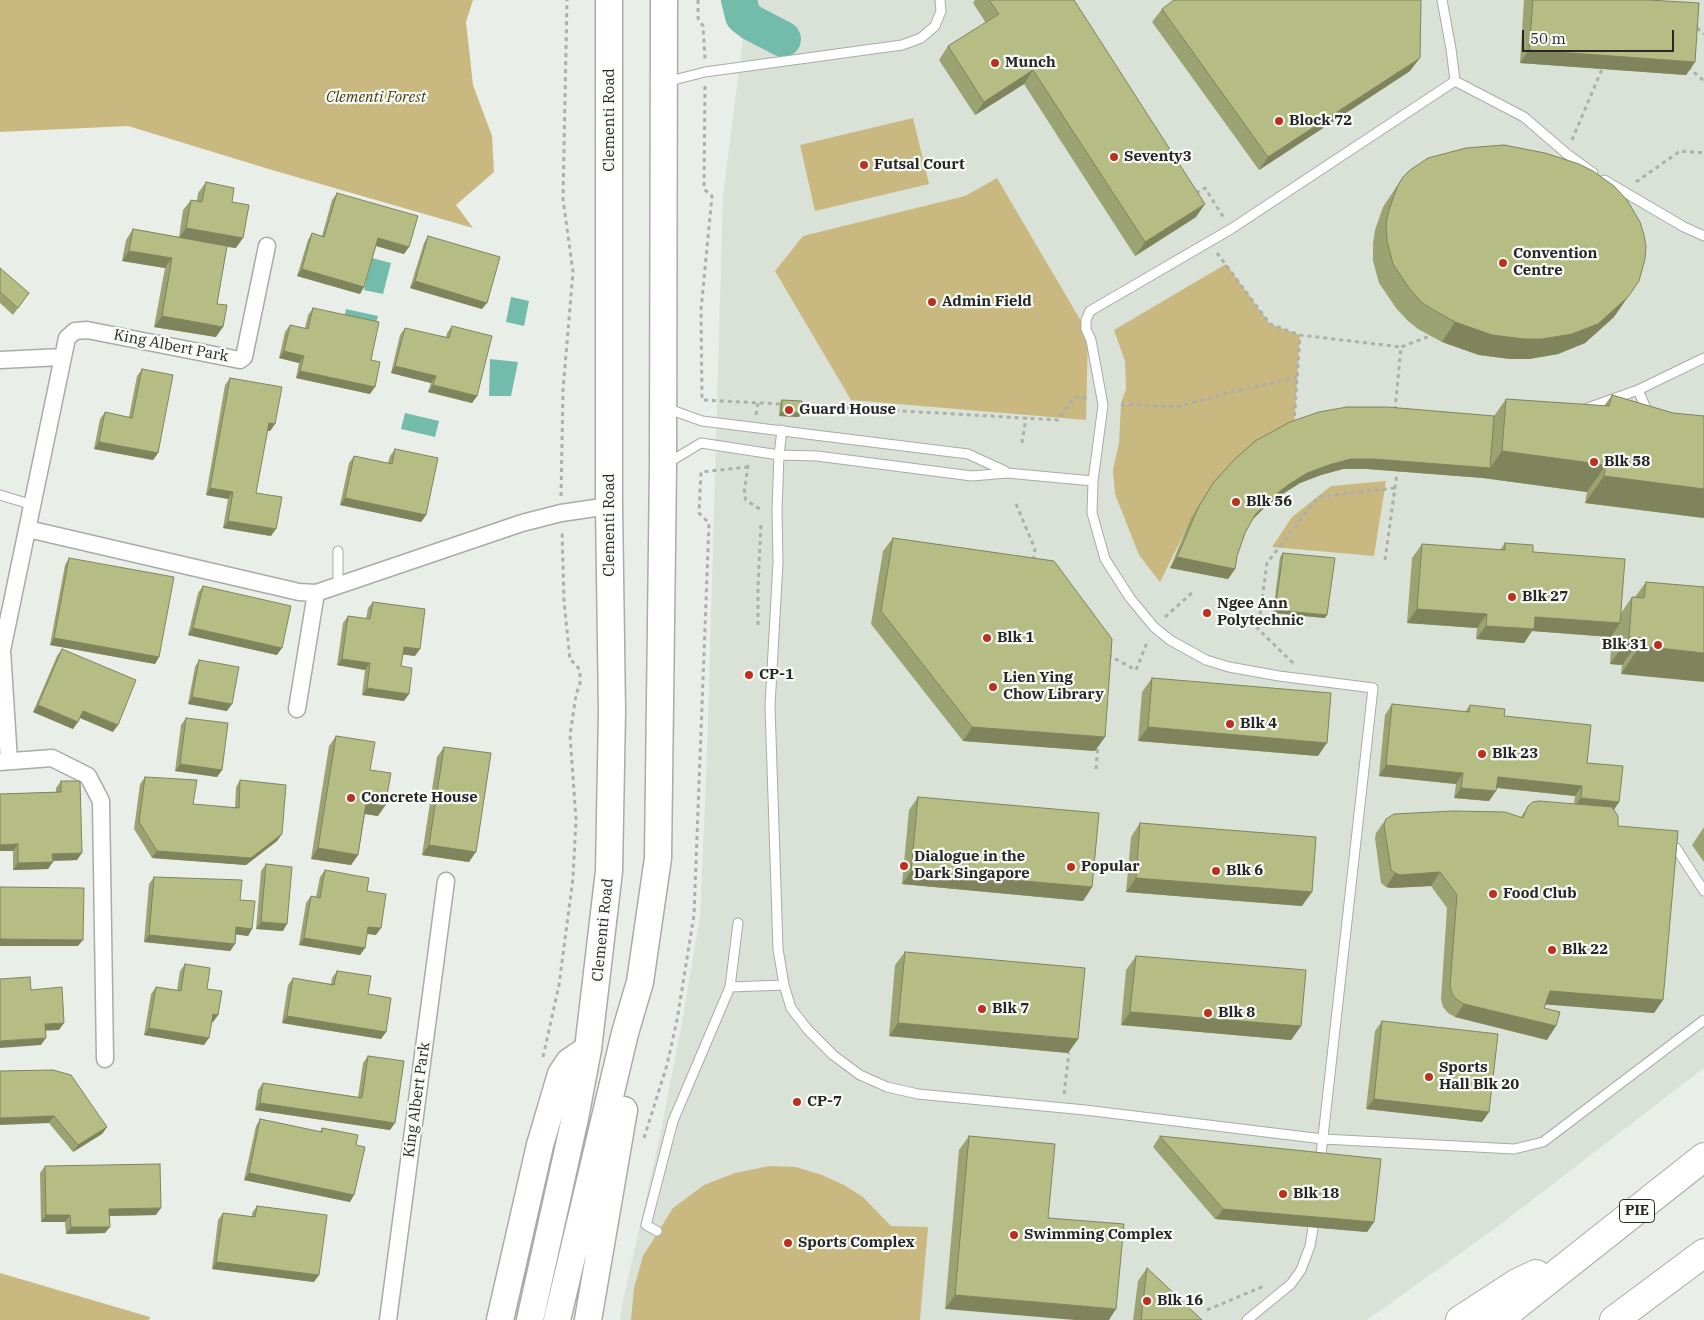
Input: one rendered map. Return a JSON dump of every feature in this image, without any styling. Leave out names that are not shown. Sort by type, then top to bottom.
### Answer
[{"type":"highway","name":"PIE","points":[[1498,1320],[1704,1157]]},
{"type":"highway","points":[[1614,1320],[1704,1253]]},
{"type":"highway","points":[[1460,1320],[1517,1283],[1539,1273],[1570,1264]]},
{"type":"main road","name":"Clementi Road","points":[[530,1320],[588,1049],[609,871],[612,711],[609,506],[609,0]]},
{"type":"main road","points":[[557,1320],[625,1033],[640,982],[658,858],[664,466],[664,0]]},
{"type":"main road","points":[[588,1320],[632,1063],[631,1050],[625,1033]]},
{"type":"main road","points":[[500,1320],[538,1153],[561,1074],[569,1062],[588,1049]]},
{"type":"street","name":"King Albert Park","points":[[105,1059],[101,801],[88,776],[52,758],[5,762],[2,650],[66,338],[75,331],[87,330],[240,360],[244,357],[267,246]]},
{"type":"street","points":[[0,360],[62,357]]},
{"type":"street","points":[[28,529],[299,592],[316,593],[522,523],[561,513],[609,506]]},
{"type":"street","points":[[297,709],[316,593]]},
{"type":"street","name":"King Albert Park","points":[[388,1320],[446,881]]},
{"type":"lane","points":[[664,82],[705,72],[902,45],[920,38],[936,26],[941,11],[940,0]]},
{"type":"lane","points":[[1442,0],[1455,81]]},
{"type":"lane","points":[[1455,81],[1524,117],[1566,154],[1600,178],[1684,227],[1704,236]]},
{"type":"lane","points":[[1320,1164],[1374,688],[1229,667],[1206,660],[1170,640],[1154,627],[1130,598],[1105,559],[1092,513],[1093,480],[1103,405],[1091,340],[1086,329],[1086,320],[1090,311],[1231,229],[1455,81]]},
{"type":"lane","points":[[1574,413],[1638,390],[1704,358]]},
{"type":"lane","points":[[1638,390],[1648,413]]},
{"type":"lane","points":[[664,408],[702,421],[968,454],[1007,473]]},
{"type":"lane","points":[[782,430],[779,454],[778,562],[770,706],[778,949],[784,985],[792,1008],[808,1030],[833,1055],[860,1075],[887,1087],[918,1094],[1064,1108],[1323,1139],[1514,1149],[1543,1142],[1704,1020]]},
{"type":"lane","points":[[664,466],[701,443],[779,454],[825,456],[972,476],[1007,473],[1093,480]]},
{"type":"lane","points":[[0,495],[33,505]]},
{"type":"lane","points":[[338,551],[338,586]]},
{"type":"lane","points":[[1676,848],[1704,891]]},
{"type":"lane","points":[[658,1231],[646,1225],[673,1122],[730,987],[738,923]]},
{"type":"lane","points":[[730,987],[784,985]]},
{"type":"lane","points":[[1247,1320],[1291,1284],[1301,1270],[1310,1246],[1312,1228]]},
{"type":"path","points":[[542,1062],[558,985],[573,878],[576,819],[570,735],[576,695],[580,683],[580,671],[576,664],[570,660],[564,601],[561,513],[563,390],[573,272],[564,199],[567,0]]},
{"type":"path","points":[[698,0],[698,18],[703,26],[705,72],[704,189],[712,196],[701,310],[702,400],[786,404]]},
{"type":"path","points":[[1697,19],[1697,28]]},
{"type":"path","points":[[1689,26],[1697,28],[1704,34]]},
{"type":"path","points":[[1686,66],[1704,81]]},
{"type":"path","points":[[1566,154],[1602,69]]},
{"type":"path","points":[[1634,184],[1680,151],[1704,153]]},
{"type":"path","points":[[1191,195],[1205,188],[1231,229]]},
{"type":"path","points":[[1208,243],[1226,264],[1270,324],[1300,335],[1401,347],[1430,336]]},
{"type":"path","points":[[1294,428],[1300,335]]},
{"type":"path","points":[[1394,419],[1401,347]]},
{"type":"path","points":[[1121,404],[1177,407],[1219,395],[1298,377]]},
{"type":"path","points":[[795,405],[1058,420],[1074,397],[1092,398]]},
{"type":"path","points":[[1022,443],[1026,418]]},
{"type":"path","points":[[700,472],[748,467]]},
{"type":"path","points":[[1385,560],[1397,473]]},
{"type":"path","points":[[1297,668],[1258,629],[1267,563],[1318,497],[1395,488]]},
{"type":"path","points":[[1016,504],[1035,549],[1033,565]]},
{"type":"path","points":[[1106,663],[1107,654]]},
{"type":"path","points":[[1096,769],[1098,740]]},
{"type":"path","points":[[1064,1108],[1068,1053]]},
{"type":"path","points":[[1207,1310],[1267,1285]]},
{"type":"shaded area","name":"Ngee Ann Polytechnic","points":[[748,0],[1704,0],[1704,1068],[1493,1230],[1367,1320],[620,1320],[660,1136],[700,916],[707,754],[723,195]]},
{"type":"shaded area","points":[[372,258],[391,263],[383,294],[364,290]]},
{"type":"shaded area","points":[[511,297],[529,301],[524,326],[506,322]]},
{"type":"shaded area","points":[[346,309],[378,316],[375,326],[344,319]]},
{"type":"shaded area","points":[[490,359],[518,362],[511,396],[489,396]]},
{"type":"shaded area","points":[[405,413],[439,421],[435,437],[401,429]]},
{"type":"green space","name":"Clementi Forest","points":[[0,0],[473,0],[466,22],[473,85],[492,136],[494,172],[456,205],[473,228],[128,126],[0,132]]},
{"type":"green space","name":"Futsal Court","points":[[913,118],[929,184],[815,211],[800,145]]},
{"type":"green space","name":"Admin Field","points":[[997,178],[1088,333],[1086,420],[851,400],[775,271],[803,236],[965,196]]},
{"type":"green space","points":[[1226,264],[1270,324],[1300,335],[1294,428],[1187,528],[1160,582],[1139,555],[1115,494],[1113,470],[1119,443],[1121,404],[1132,404],[1121,403],[1126,389],[1125,361],[1114,330]]},
{"type":"green space","points":[[1386,481],[1374,556],[1272,547],[1292,517],[1331,486]]},
{"type":"green space","name":"Sports Complex","points":[[769,1166],[796,1167],[822,1175],[844,1185],[863,1197],[891,1226],[928,1227],[920,1320],[631,1320],[634,1288],[643,1256],[673,1208],[704,1185],[735,1173]]},
{"type":"green space","points":[[0,1273],[150,1317],[149,1320],[0,1320]]},
{"type":"building","name":"Seventy3","points":[[989,0],[1074,0],[1205,204],[1145,242],[1033,70],[984,102],[948,46],[999,14]]},
{"type":"building","name":"Block 72","points":[[1174,0],[1421,0],[1420,58],[1268,157],[1162,9]]},
{"type":"building","points":[[1533,0],[1649,0],[1699,3],[1695,62],[1529,50]]},
{"type":"building","name":"Convention Centre","points":[[1504,145],[1545,153],[1579,164],[1593,171],[1614,186],[1627,200],[1640,222],[1646,247],[1639,281],[1628,297],[1598,324],[1572,334],[1542,339],[1492,335],[1455,322],[1421,302],[1393,264],[1387,241],[1386,223],[1397,187],[1403,177],[1428,158],[1466,148]]},
{"type":"building","points":[[206,182],[234,188],[232,202],[249,205],[243,238],[186,228],[191,200],[202,202]]},
{"type":"building","points":[[337,193],[418,216],[409,247],[378,238],[364,287],[302,269],[312,233],[324,237]]},
{"type":"building","points":[[133,229],[227,246],[217,304],[227,305],[223,327],[162,316],[172,258],[129,251]]},
{"type":"building","points":[[428,236],[500,257],[487,303],[415,281]]},
{"type":"building","points":[[0,268],[29,293],[18,308],[0,292]]},
{"type":"building","points":[[313,308],[379,322],[371,360],[380,362],[375,387],[300,371],[304,356],[284,351],[290,325],[308,329]]},
{"type":"building","points":[[452,326],[492,336],[477,396],[433,385],[436,376],[395,366],[405,328],[449,338]]},
{"type":"building","points":[[142,369],[173,375],[158,453],[99,442],[105,412],[132,418]]},
{"type":"building","points":[[230,378],[282,387],[275,424],[269,423],[256,493],[282,497],[276,529],[228,521],[233,492],[210,488]]},
{"type":"building","points":[[1612,395],[1673,413],[1704,416],[1704,489],[1604,476],[1606,465],[1502,451],[1506,399],[1609,406]]},
{"type":"building","name":"Guard House","points":[[782,400],[802,401],[801,413],[781,412]]},
{"type":"building","name":"Blk 56","points":[[1347,407],[1387,407],[1494,416],[1490,468],[1374,459],[1351,459],[1329,465],[1307,473],[1288,485],[1270,499],[1255,515],[1245,533],[1237,556],[1235,569],[1177,557],[1198,508],[1213,483],[1255,441],[1290,422],[1319,412]]},
{"type":"building","points":[[395,449],[438,458],[426,515],[345,498],[354,456],[392,464]]},
{"type":"building","name":"Blk 1","points":[[893,538],[1054,561],[1112,639],[1105,737],[972,727],[881,611]]},
{"type":"building","name":"Blk 27","points":[[1505,543],[1533,545],[1533,552],[1625,559],[1620,623],[1535,617],[1534,629],[1486,626],[1487,614],[1417,609],[1422,544],[1505,550]]},
{"type":"building","points":[[1283,553],[1335,558],[1327,615],[1275,610]]},
{"type":"building","points":[[69,558],[174,577],[159,657],[54,638]]},
{"type":"building","points":[[1646,582],[1704,587],[1704,653],[1640,646],[1641,638],[1629,637],[1632,597],[1644,598]]},
{"type":"building","points":[[203,586],[291,606],[282,648],[193,628]]},
{"type":"building","points":[[373,602],[425,609],[420,649],[404,647],[401,666],[412,668],[409,694],[367,688],[370,663],[342,659],[348,616],[370,619]]},
{"type":"building","points":[[62,649],[136,680],[118,725],[83,711],[78,722],[38,705]]},
{"type":"building","points":[[199,660],[239,667],[232,704],[192,697]]},
{"type":"building","name":"Blk 4","points":[[1152,678],[1331,693],[1327,743],[1148,727]]},
{"type":"building","name":"Blk 23","points":[[1392,704],[1469,712],[1470,705],[1505,709],[1504,716],[1591,725],[1587,763],[1623,766],[1619,802],[1581,798],[1582,786],[1498,777],[1496,791],[1461,788],[1463,773],[1386,765]]},
{"type":"building","points":[[186,718],[228,723],[222,770],[180,764]]},
{"type":"building","name":"Concrete House","points":[[336,736],[375,742],[370,770],[391,773],[385,806],[366,803],[358,855],[318,848]]},
{"type":"building","points":[[444,747],[491,753],[476,852],[429,845]]},
{"type":"building","points":[[145,777],[197,780],[193,804],[239,808],[240,780],[286,785],[282,834],[251,858],[157,851],[139,822]]},
{"type":"building","points":[[61,781],[80,781],[82,853],[52,854],[53,862],[18,863],[18,844],[0,845],[0,794],[61,792]]},
{"type":"building","points":[[918,797],[1099,813],[1092,887],[911,871]]},
{"type":"building","name":"Blk 22","points":[[1533,802],[1612,807],[1618,816],[1618,826],[1678,831],[1663,1000],[1550,991],[1544,1008],[1560,1012],[1556,1026],[1464,1004],[1452,994],[1450,986],[1457,895],[1440,872],[1400,875],[1391,870],[1384,825],[1386,819],[1394,814],[1453,811],[1505,812],[1523,818],[1528,806]]},
{"type":"building","name":"Blk 6","points":[[1140,823],[1316,837],[1312,892],[1136,878]]},
{"type":"building","points":[[266,864],[292,867],[287,924],[261,922]]},
{"type":"building","points":[[325,870],[369,878],[367,891],[386,894],[381,928],[368,927],[365,948],[304,938],[311,896],[320,898]]},
{"type":"building","points":[[154,877],[242,880],[240,900],[255,901],[252,929],[236,927],[235,944],[149,935]]},
{"type":"building","points":[[0,887],[84,888],[83,940],[0,939]]},
{"type":"building","name":"Blk 7","points":[[905,952],[1085,968],[1078,1039],[898,1023]]},
{"type":"building","name":"Blk 8","points":[[1136,956],[1306,970],[1301,1026],[1130,1012]]},
{"type":"building","points":[[185,964],[210,968],[207,989],[222,991],[218,1015],[213,1014],[209,1038],[149,1028],[156,987],[181,991]]},
{"type":"building","points":[[337,971],[371,976],[368,994],[391,998],[386,1032],[287,1016],[293,978],[334,985]]},
{"type":"building","points":[[30,977],[31,990],[62,987],[64,1023],[45,1024],[46,1038],[0,1041],[0,979]]},
{"type":"building","name":"Sports Hall Blk 20","points":[[1382,1021],[1498,1034],[1489,1112],[1374,1099]]},
{"type":"building","points":[[368,1056],[404,1061],[395,1123],[260,1103],[263,1083],[362,1098]]},
{"type":"building","points":[[53,1070],[71,1075],[107,1127],[78,1145],[54,1116],[0,1118],[0,1071]]},
{"type":"building","points":[[260,1119],[322,1132],[322,1128],[358,1135],[356,1145],[365,1147],[354,1195],[249,1173]]},
{"type":"building","name":"Swimming Complex","points":[[969,1136],[1055,1144],[1048,1218],[1124,1224],[1116,1309],[955,1295]]},
{"type":"building","name":"Blk 18","points":[[1160,1136],[1381,1159],[1374,1222],[1223,1209]]},
{"type":"building","points":[[160,1164],[161,1208],[109,1209],[110,1227],[71,1227],[70,1215],[46,1215],[45,1166]]},
{"type":"building","points":[[257,1206],[327,1215],[319,1275],[216,1262],[223,1213],[255,1217]]},
{"type":"building","points":[[1147,1268],[1202,1320],[1141,1320]]},
{"type":"waterway","points":[[739,0],[743,16],[752,23],[783,39]]},
{"type":"place","name":"Munch","points":[[995,63]]},
{"type":"place","name":"Block 72","points":[[1279,121]]},
{"type":"place","name":"Seventy3","points":[[1114,157]]},
{"type":"place","name":"Futsal Court","points":[[864,165]]},
{"type":"place","name":"Convention Centre","points":[[1503,263]]},
{"type":"place","name":"Admin Field","points":[[932,302]]},
{"type":"place","name":"Guard House","points":[[789,410]]},
{"type":"place","name":"Blk 58","points":[[1594,462]]},
{"type":"place","name":"Blk 56","points":[[1236,502]]},
{"type":"place","name":"Blk 27","points":[[1512,597]]},
{"type":"place","name":"Ngee Ann Polytechnic","points":[[1207,613]]},
{"type":"place","name":"Blk 1","points":[[987,638]]},
{"type":"place","name":"Blk 31","points":[[1658,645]]},
{"type":"place","name":"CP-1","points":[[749,675]]},
{"type":"place","name":"Lien Ying Chow Library","points":[[993,687]]},
{"type":"place","name":"Blk 4","points":[[1230,724]]},
{"type":"place","name":"Blk 23","points":[[1482,754]]},
{"type":"place","name":"Concrete House","points":[[351,798]]},
{"type":"place","name":"Dialogue in the Dark Singapore","points":[[904,866]]},
{"type":"place","name":"Popular","points":[[1071,867]]},
{"type":"place","name":"Blk 6","points":[[1216,871]]},
{"type":"place","name":"Food Club","points":[[1493,894]]},
{"type":"place","name":"Blk 22","points":[[1552,950]]},
{"type":"place","name":"Blk 7","points":[[982,1009]]},
{"type":"place","name":"Blk 8","points":[[1208,1013]]},
{"type":"place","name":"Sports Hall Blk 20","points":[[1429,1077]]},
{"type":"place","name":"CP-7","points":[[797,1102]]},
{"type":"place","name":"Blk 18","points":[[1283,1194]]},
{"type":"place","name":"Swimming Complex","points":[[1014,1235]]},
{"type":"place","name":"Sports Complex","points":[[788,1243]]},
{"type":"place","name":"Blk 16","points":[[1147,1301]]}]
